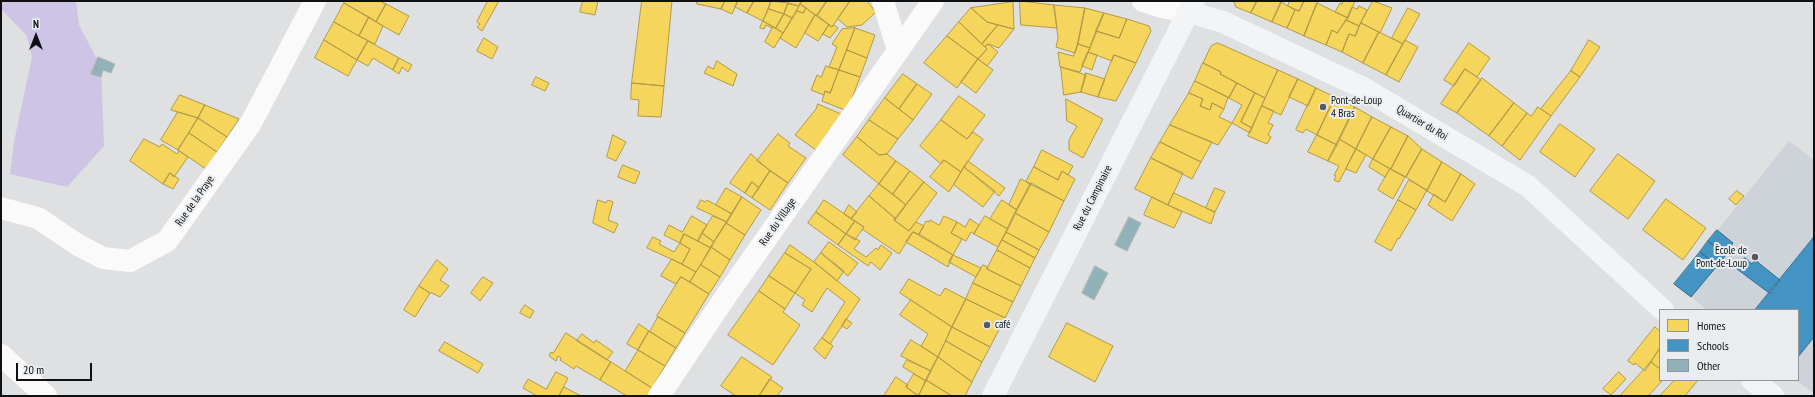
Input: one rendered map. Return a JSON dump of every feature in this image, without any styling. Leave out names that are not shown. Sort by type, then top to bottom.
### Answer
[{"type":"street","name":"Rue de la Praye","points":[[1,208],[38,218],[78,245],[103,258],[130,261],[167,241],[250,123],[315,1]]},
{"type":"street","points":[[883,1],[898,50]]},
{"type":"street","name":"Rue du Village","points":[[659,396],[724,299],[932,1]]},
{"type":"street","name":"Quartier du Roi","points":[[1143,1],[1162,7],[1192,6],[1363,88],[1528,186],[1662,309]]},
{"type":"street","name":"Rue du Campinaire","points":[[993,396],[1192,6]]},
{"type":"street","points":[[1,355],[46,396]]},
{"type":"street","points":[[1753,381],[1773,396]]},
{"type":"shaded area","points":[[1,1],[76,1],[79,25],[101,67],[104,146],[67,187],[10,174],[14,142],[32,57],[27,36],[1,9]]},
{"type":"shaded area","name":"Ècole de Pont-de-Loup","points":[[1789,141],[1814,160],[1814,394],[1797,381],[1799,381],[1799,309],[1706,309],[1675,283]]},
{"type":"building: Homes","points":[[345,1],[380,1],[386,4],[376,22],[344,3]]},
{"type":"building: Homes","points":[[488,1],[499,1],[482,31],[477,27],[480,24],[477,22]]},
{"type":"building: Homes","points":[[583,1],[598,1],[595,15],[580,12]]},
{"type":"building: Homes","points":[[642,1],[672,1],[664,86],[632,83]]},
{"type":"building: Homes","points":[[697,1],[725,1],[721,9],[697,4]]},
{"type":"building: Homes","points":[[725,1],[738,1],[732,14],[721,9]]},
{"type":"building: Homes","points":[[738,1],[754,1],[747,13],[735,7]]},
{"type":"building: Homes","points":[[754,1],[771,1],[763,21],[747,13]]},
{"type":"building: Homes","points":[[771,1],[788,3],[784,14],[769,9]]},
{"type":"building: Homes","points":[[789,1],[802,1],[799,6],[789,4]]},
{"type":"building: Homes","points":[[802,1],[827,1],[817,16],[800,4]]},
{"type":"building: Homes","points":[[827,1],[850,1],[832,27],[817,15]]},
{"type":"building: Homes","points":[[850,1],[867,1],[876,12],[862,25],[847,27],[838,19]]},
{"type":"building: Homes","points":[[1020,1],[1054,5],[1057,28],[1021,25]]},
{"type":"building: Homes","points":[[1234,1],[1257,1],[1251,13],[1236,7]]},
{"type":"building: Homes","points":[[1257,1],[1282,1],[1272,22],[1251,13]]},
{"type":"building: Homes","points":[[1290,1],[1304,1],[1299,11],[1288,6]]},
{"type":"building: Homes","points":[[1304,1],[1318,1],[1304,36],[1287,28],[1295,10],[1299,11]]},
{"type":"building: Homes","points":[[1343,1],[1355,1],[1348,18],[1335,12],[1340,3],[1342,4]]},
{"type":"building: Homes","points":[[1373,1],[1392,8],[1380,33],[1361,23]]},
{"type":"building: Homes","points":[[1013,2],[1014,29],[987,22],[971,8]]},
{"type":"building: Homes","points":[[1281,2],[1295,10],[1287,28],[1272,22]]},
{"type":"building: Homes","points":[[344,3],[369,17],[359,36],[334,22]]},
{"type":"building: Homes","points":[[788,3],[799,6],[792,18],[784,14]]},
{"type":"building: Homes","points":[[1317,3],[1348,18],[1337,33],[1332,30],[1326,45],[1304,36]]},
{"type":"building: Homes","points":[[386,4],[409,16],[399,35],[376,22]]},
{"type":"building: Homes","points":[[800,4],[806,8],[803,13],[797,11]]},
{"type":"building: Homes","points":[[1054,5],[1085,8],[1075,53],[1056,47],[1058,38]]},
{"type":"building: Homes","points":[[1359,6],[1367,10],[1359,26],[1346,20],[1352,7],[1357,9]]},
{"type":"building: Homes","points":[[806,8],[815,15],[796,48],[780,38],[797,11],[803,13]]},
{"type":"building: Homes","points":[[971,8],[987,22],[998,25],[982,44],[959,22]]},
{"type":"building: Homes","points":[[1085,8],[1104,13],[1090,48],[1078,44]]},
{"type":"building: Homes","points":[[1408,8],[1420,14],[1403,44],[1392,38]]},
{"type":"building: Homes","points":[[769,9],[784,14],[776,28],[763,21]]},
{"type":"building: Homes","points":[[1104,13],[1127,19],[1119,38],[1096,31]]},
{"type":"building: Homes","points":[[784,14],[792,18],[783,33],[776,28]]},
{"type":"building: Homes","points":[[815,15],[829,25],[818,41],[805,33]]},
{"type":"building: Homes","points":[[369,17],[383,26],[375,44],[359,36]]},
{"type":"building: Homes","points":[[1127,19],[1149,26],[1151,31],[1136,63],[1114,55],[1112,61],[1088,52],[1096,31],[1119,38]]},
{"type":"building: Homes","points":[[1346,20],[1359,26],[1355,36],[1349,34],[1342,52],[1326,45],[1332,30],[1337,33]]},
{"type":"building: Homes","points":[[763,21],[773,27],[772,28],[766,25],[764,29],[760,28]]},
{"type":"building: Homes","points":[[334,22],[368,41],[357,60],[324,40]]},
{"type":"building: Homes","points":[[959,22],[987,49],[978,59],[947,36]]},
{"type":"building: Homes","points":[[1361,23],[1379,32],[1363,63],[1342,52],[1349,34],[1355,36]]},
{"type":"building: Homes","points":[[829,25],[832,27],[834,25],[838,28],[830,38],[823,34]]},
{"type":"building: Homes","points":[[998,25],[1014,29],[999,48],[988,44],[985,47],[982,44]]},
{"type":"building: Homes","points":[[773,27],[783,33],[774,48],[765,42]]},
{"type":"building: Homes","points":[[855,28],[875,35],[867,58],[847,50]]},
{"type":"building: Homes","points":[[855,28],[839,70],[829,67],[837,47],[832,44],[842,29]]},
{"type":"building: Homes","points":[[1379,32],[1403,44],[1386,75],[1363,63]]},
{"type":"building: Homes","points":[[947,36],[978,59],[957,88],[924,63]]},
{"type":"building: Homes","points":[[484,38],[498,47],[492,59],[477,51]]},
{"type":"building: Homes","points":[[324,40],[357,60],[348,76],[315,58]]},
{"type":"building: Homes","points":[[1405,40],[1418,47],[1399,82],[1386,75]]},
{"type":"building: Homes","points":[[1589,40],[1600,47],[1580,77],[1571,71]]},
{"type":"building: Homes","points":[[368,41],[399,58],[393,70],[373,58],[368,66],[357,60]]},
{"type":"building: Homes","points":[[1218,43],[1278,70],[1265,98],[1220,74],[1221,72],[1203,63],[1211,46]]},
{"type":"building: Homes","points":[[1469,43],[1490,58],[1477,77],[1465,69],[1454,86],[1444,80]]},
{"type":"building: Homes","points":[[988,44],[998,52],[987,66],[978,59],[987,49],[985,47]]},
{"type":"building: Homes","points":[[1078,44],[1090,48],[1080,72],[1060,67],[1058,52],[1073,56]]},
{"type":"building: Homes","points":[[847,50],[867,58],[860,77],[839,70]]},
{"type":"building: Homes","points":[[1088,52],[1097,55],[1092,70],[1082,66]]},
{"type":"building: Homes","points":[[1114,55],[1136,63],[1116,101],[1098,97]]},
{"type":"building: Homes","points":[[399,58],[412,65],[408,72],[402,67],[399,74],[393,70]]},
{"type":"building: Homes","points":[[978,59],[993,70],[976,93],[961,82]]},
{"type":"building: Homes","points":[[717,61],[737,74],[733,86],[704,73],[708,66],[713,69]]},
{"type":"building: Homes","points":[[1203,63],[1221,72],[1220,74],[1237,83],[1229,98],[1195,81]]},
{"type":"building: Homes","points":[[826,66],[839,70],[830,93],[825,91],[824,95],[811,90],[817,75],[821,77]]},
{"type":"building: Homes","points":[[1061,67],[1086,75],[1081,92],[1064,95]]},
{"type":"building: Homes","points":[[1465,69],[1481,80],[1457,113],[1441,104]]},
{"type":"building: Homes","points":[[839,70],[860,77],[847,111],[822,101],[825,91],[830,93]]},
{"type":"building: Homes","points":[[1278,70],[1298,79],[1281,115],[1262,106]]},
{"type":"building: Homes","points":[[1571,71],[1580,77],[1551,116],[1541,109]]},
{"type":"building: Homes","points":[[1086,73],[1105,79],[1098,97],[1081,92]]},
{"type":"building: Homes","points":[[903,74],[917,84],[899,109],[885,98]]},
{"type":"building: Homes","points":[[536,77],[549,83],[545,91],[532,85]]},
{"type":"building: Homes","points":[[1482,78],[1514,103],[1489,136],[1457,113]]},
{"type":"building: Homes","points":[[1298,79],[1316,88],[1308,106],[1289,97]]},
{"type":"building: Homes","points":[[1195,81],[1228,97],[1224,109],[1212,103],[1210,110],[1200,106],[1203,99],[1189,93]]},
{"type":"building: Homes","points":[[632,83],[664,86],[661,117],[638,116],[639,100],[631,99]]},
{"type":"building: Homes","points":[[1237,83],[1255,93],[1241,122],[1252,128],[1250,133],[1232,123],[1242,105],[1229,98]]},
{"type":"building: Homes","points":[[917,84],[932,94],[913,120],[899,109]]},
{"type":"building: Homes","points":[[1316,88],[1335,97],[1317,135],[1306,129],[1303,133],[1296,130]]},
{"type":"building: Homes","points":[[1189,93],[1203,99],[1200,106],[1210,110],[1212,103],[1224,109],[1219,117],[1232,123],[1218,145],[1170,125]]},
{"type":"building: Homes","points":[[1255,93],[1265,98],[1252,128],[1241,122]]},
{"type":"building: Homes","points":[[180,95],[205,105],[198,118],[171,110]]},
{"type":"building: Homes","points":[[959,96],[985,115],[967,139],[941,120]]},
{"type":"building: Homes","points":[[1335,97],[1355,107],[1337,145],[1317,135]]},
{"type":"building: Homes","points":[[885,98],[913,120],[898,139],[869,120]]},
{"type":"building: Homes","points":[[1066,99],[1103,119],[1083,158],[1069,150],[1069,140],[1077,126],[1067,121]]},
{"type":"building: Homes","points":[[1514,103],[1527,113],[1502,146],[1489,136]]},
{"type":"building: Homes","points":[[818,104],[841,114],[816,150],[795,135],[816,109]]},
{"type":"building: Homes","points":[[205,105],[239,119],[227,137],[198,118]]},
{"type":"building: Homes","points":[[1262,106],[1274,111],[1268,123],[1273,125],[1268,135],[1271,137],[1267,144],[1248,136]]},
{"type":"building: Homes","points":[[1355,107],[1372,117],[1356,149],[1339,139]]},
{"type":"building: Homes","points":[[1538,107],[1551,116],[1520,160],[1502,146],[1527,113],[1531,116]]},
{"type":"building: Homes","points":[[178,112],[198,118],[178,150],[161,140]]},
{"type":"building: Homes","points":[[1372,117],[1391,127],[1373,159],[1356,149]]},
{"type":"building: Homes","points":[[198,118],[227,137],[217,152],[189,133]]},
{"type":"building: Homes","points":[[869,120],[898,139],[887,154],[879,155],[857,137]]},
{"type":"building: Homes","points":[[941,120],[967,139],[973,132],[983,139],[961,172],[944,160],[941,164],[920,146]]},
{"type":"building: Homes","points":[[1560,124],[1595,149],[1575,177],[1540,152]]},
{"type":"building: Homes","points":[[1170,125],[1212,142],[1201,162],[1160,142]]},
{"type":"building: Homes","points":[[1391,127],[1408,136],[1391,169],[1373,159]]},
{"type":"building: Homes","points":[[189,133],[217,152],[206,169],[178,150]]},
{"type":"building: Homes","points":[[778,134],[790,143],[788,146],[806,158],[788,183],[757,161]]},
{"type":"building: Homes","points":[[613,135],[626,142],[616,161],[607,157]]},
{"type":"building: Homes","points":[[1317,135],[1337,145],[1328,161],[1308,152]]},
{"type":"building: Homes","points":[[1408,136],[1422,149],[1406,177],[1391,169]]},
{"type":"building: Homes","points":[[857,137],[879,155],[887,154],[896,161],[879,184],[843,155]]},
{"type":"building: Homes","points":[[144,139],[160,147],[162,144],[177,154],[179,151],[188,157],[174,177],[170,173],[163,184],[130,161]]},
{"type":"building: Homes","points":[[1339,139],[1356,149],[1339,182],[1334,180],[1336,176],[1334,175],[1339,166],[1328,161]]},
{"type":"building: Homes","points":[[1160,142],[1201,162],[1192,179],[1151,158]]},
{"type":"building: Homes","points":[[1356,149],[1366,155],[1356,173],[1346,169]]},
{"type":"building: Homes","points":[[1422,149],[1442,162],[1427,191],[1406,177]]},
{"type":"building: Homes","points":[[1042,150],[1073,166],[1068,175],[1062,171],[1058,180],[1034,167]]},
{"type":"building: Homes","points":[[751,154],[770,171],[759,188],[752,182],[745,193],[730,183]]},
{"type":"building: Homes","points":[[1618,154],[1655,181],[1628,219],[1590,191]]},
{"type":"building: Homes","points":[[1151,158],[1183,173],[1168,205],[1135,189]]},
{"type":"building: Homes","points":[[1373,159],[1390,169],[1385,177],[1369,167]]},
{"type":"building: Homes","points":[[944,160],[961,172],[949,192],[930,177]]},
{"type":"building: Homes","points":[[896,161],[910,171],[893,194],[879,184]]},
{"type":"building: Homes","points":[[968,161],[1005,188],[999,196],[964,167]]},
{"type":"building: Homes","points":[[1442,162],[1461,174],[1445,202],[1427,191]]},
{"type":"building: Homes","points":[[623,165],[640,172],[635,184],[618,177]]},
{"type":"building: Homes","points":[[964,167],[995,191],[983,207],[954,185]]},
{"type":"building: Homes","points":[[1034,167],[1058,180],[1062,171],[1075,179],[1064,201],[1026,182]]},
{"type":"building: Homes","points":[[1390,169],[1405,177],[1393,199],[1378,190]]},
{"type":"building: Homes","points":[[770,171],[788,183],[770,210],[752,198]]},
{"type":"building: Homes","points":[[910,171],[924,182],[906,205],[893,194]]},
{"type":"building: Homes","points":[[170,173],[179,179],[173,189],[163,184]]},
{"type":"building: Homes","points":[[1461,174],[1475,184],[1452,221],[1428,205],[1434,194],[1445,202]]},
{"type":"building: Homes","points":[[1021,179],[1031,184],[1017,210],[1009,205]]},
{"type":"building: Homes","points":[[1409,180],[1427,190],[1416,210],[1398,200]]},
{"type":"building: Homes","points":[[752,182],[759,188],[752,198],[745,193]]},
{"type":"building: Homes","points":[[924,182],[937,193],[909,231],[894,220]]},
{"type":"building: Homes","points":[[1031,183],[1064,201],[1049,232],[1015,213]]},
{"type":"building: Homes","points":[[879,184],[906,205],[896,219],[869,196]]},
{"type":"building: Homes","points":[[726,188],[742,197],[732,214],[716,205]]},
{"type":"building: Homes","points":[[1215,188],[1225,192],[1215,212],[1206,208]]},
{"type":"building: Homes","points":[[1737,191],[1744,196],[1736,205],[1729,199]]},
{"type":"building: Homes","points":[[1174,193],[1215,212],[1211,224],[1168,205]]},
{"type":"building: Homes","points":[[869,196],[896,219],[894,220],[909,231],[916,222],[924,226],[919,234],[913,232],[899,254],[862,229],[864,227],[851,219]]},
{"type":"building: Homes","points":[[742,197],[761,210],[745,235],[726,223]]},
{"type":"building: Homes","points":[[1152,197],[1182,212],[1174,228],[1144,215]]},
{"type":"building: Homes","points":[[1666,199],[1706,228],[1683,260],[1643,230]]},
{"type":"building: Homes","points":[[598,200],[606,203],[608,200],[613,202],[608,220],[618,224],[614,233],[593,223]]},
{"type":"building: Homes","points":[[701,200],[705,202],[707,200],[732,214],[727,222],[697,208]]},
{"type":"building: Homes","points":[[824,200],[855,221],[846,234],[816,212]]},
{"type":"building: Homes","points":[[1002,200],[1017,210],[1008,229],[990,219]]},
{"type":"building: Homes","points":[[1398,200],[1416,210],[1391,251],[1375,242]]},
{"type":"building: Homes","points":[[849,205],[857,212],[851,219],[844,214]]},
{"type":"building: Homes","points":[[816,212],[846,234],[838,245],[808,223]]},
{"type":"building: Homes","points":[[1015,213],[1049,232],[1039,250],[1006,232]]},
{"type":"building: Homes","points":[[692,216],[707,225],[698,241],[684,234],[680,243],[664,235],[669,225],[682,232]]},
{"type":"building: Homes","points":[[713,216],[727,222],[714,242],[702,233]]},
{"type":"building: Homes","points":[[944,216],[957,222],[951,233],[962,239],[953,255],[919,234],[926,221],[929,222],[930,220],[939,225]]},
{"type":"building: Homes","points":[[985,216],[1008,229],[998,247],[974,234]]},
{"type":"building: Homes","points":[[970,219],[979,225],[974,234],[971,232],[966,241],[951,233],[957,222],[965,227]]},
{"type":"building: Homes","points":[[855,221],[864,227],[855,240],[846,234]]},
{"type":"building: Homes","points":[[726,223],[745,235],[730,260],[711,247]]},
{"type":"building: Homes","points":[[913,232],[953,255],[948,267],[906,242]]},
{"type":"building: Homes","points":[[1006,232],[1039,250],[1035,258],[1002,240]]},
{"type":"building: Homes","points":[[702,233],[714,242],[711,248],[698,241]]},
{"type":"building: Homes","points":[[684,234],[711,248],[696,272],[682,264],[690,249],[680,243]]},
{"type":"building: Homes","points":[[846,234],[860,241],[854,249],[866,257],[876,248],[878,250],[881,245],[892,253],[880,270],[871,262],[868,266],[838,245]]},
{"type":"building: Homes","points":[[653,237],[661,241],[659,244],[674,252],[680,243],[690,249],[682,264],[647,248]]},
{"type":"building: Homes","points":[[1002,240],[1035,258],[1030,268],[997,250]]},
{"type":"building: Homes","points":[[829,242],[858,263],[848,276],[821,253]]},
{"type":"building: Homes","points":[[790,245],[860,299],[830,344],[822,338],[845,302],[827,288],[812,312],[802,305],[805,300],[795,293],[811,269],[785,253]]},
{"type":"building: Homes","points":[[711,247],[730,260],[720,277],[701,265]]},
{"type":"building: Homes","points":[[997,250],[1030,268],[1021,286],[987,269]]},
{"type":"building: Homes","points":[[785,253],[811,269],[795,293],[769,276]]},
{"type":"building: Homes","points":[[821,253],[844,271],[837,281],[814,262]]},
{"type":"building: Homes","points":[[953,255],[981,268],[976,277],[949,262]]},
{"type":"building: Homes","points":[[672,259],[696,272],[690,282],[681,277],[676,284],[661,276]]},
{"type":"building: Homes","points":[[437,260],[448,269],[440,280],[449,286],[440,297],[419,286]]},
{"type":"building: Homes","points":[[701,265],[720,277],[709,294],[690,282]]},
{"type":"building: Homes","points":[[983,265],[988,267],[987,269],[1021,286],[1013,302],[973,283]]},
{"type":"building: Homes","points":[[769,276],[795,293],[785,309],[759,291]]},
{"type":"building: Homes","points":[[483,277],[493,283],[480,301],[471,293]]},
{"type":"building: Homes","points":[[681,277],[709,294],[685,333],[657,316]]},
{"type":"building: Homes","points":[[909,279],[940,296],[945,288],[966,299],[952,327],[900,293]]},
{"type":"building: Homes","points":[[973,283],[1013,302],[1005,318],[966,299]]},
{"type":"building: Homes","points":[[419,286],[430,293],[415,317],[404,310]]},
{"type":"building: Homes","points":[[759,291],[785,309],[783,312],[800,325],[773,365],[728,335]]},
{"type":"building: Homes","points":[[966,299],[1005,318],[990,347],[952,327]]},
{"type":"building: Homes","points":[[911,300],[952,327],[938,357],[921,346],[928,334],[900,315]]},
{"type":"building: Homes","points":[[525,305],[534,311],[530,318],[520,313]]},
{"type":"building: Homes","points":[[658,317],[685,333],[676,348],[650,332]]},
{"type":"building: Homes","points":[[846,319],[852,323],[847,329],[842,326]]},
{"type":"building: Homes","points":[[1067,323],[1113,346],[1095,382],[1049,357]]},
{"type":"building: Homes","points":[[639,324],[649,331],[638,350],[627,344]]},
{"type":"building: Homes","points":[[952,327],[990,347],[982,362],[946,341]]},
{"type":"building: Homes","points":[[1655,327],[1659,330],[1659,350],[1645,371],[1635,363],[1634,365],[1628,361]]},
{"type":"building: Homes","points":[[649,331],[676,348],[665,366],[638,350]]},
{"type":"building: Homes","points":[[566,333],[611,362],[600,380],[576,366],[574,369],[560,360],[561,358],[558,356],[556,361],[549,356],[551,352],[553,353]]},
{"type":"building: Homes","points":[[582,334],[594,343],[596,340],[613,352],[607,360],[577,341]]},
{"type":"building: Homes","points":[[822,338],[833,346],[825,359],[814,349]]},
{"type":"building: Homes","points":[[911,340],[938,357],[931,371],[901,356]]},
{"type":"building: Homes","points":[[946,341],[982,362],[972,382],[938,357]]},
{"type":"building: Homes","points":[[445,342],[483,364],[478,373],[439,351]]},
{"type":"building: Homes","points":[[638,350],[665,366],[652,388],[625,371]]},
{"type":"building: Homes","points":[[1659,350],[1659,368],[1651,362]]},
{"type":"building: Homes","points":[[742,357],[772,377],[759,396],[736,396],[721,386]]},
{"type":"building: Homes","points":[[938,357],[972,382],[965,396],[952,396],[926,380]]},
{"type":"building: Homes","points":[[907,360],[931,371],[926,381],[903,367]]},
{"type":"building: Homes","points":[[611,362],[652,388],[649,396],[627,396],[600,380]]},
{"type":"building: Homes","points":[[1651,362],[1659,368],[1659,381],[1662,381],[1648,396],[1620,396]]},
{"type":"building: Homes","points":[[556,372],[568,378],[559,396],[537,396],[523,388],[528,379],[546,389]]},
{"type":"building: Homes","points":[[1619,372],[1626,379],[1611,395],[1603,389]]},
{"type":"building: Homes","points":[[914,374],[926,381],[918,396],[906,387]]},
{"type":"building: Homes","points":[[896,377],[908,385],[906,387],[919,396],[884,396]]},
{"type":"building: Homes","points":[[770,379],[783,388],[777,396],[759,396]]},
{"type":"building: Homes","points":[[926,380],[952,396],[919,396]]},
{"type":"building: Homes","points":[[1674,381],[1697,381],[1685,396],[1661,395]]},
{"type":"building: Homes","points":[[564,387],[581,396],[559,396]]},
{"type":"building: Schools","points":[[1717,230],[1733,243],[1725,254],[1708,241]]},
{"type":"building: Schools","points":[[1814,237],[1814,337],[1799,356],[1799,309],[1756,309]]},
{"type":"building: Schools","points":[[1708,241],[1726,255],[1717,266],[1700,252]]},
{"type":"building: Schools","points":[[1700,252],[1717,266],[1691,297],[1674,284]]},
{"type":"building: Schools","points":[[1745,258],[1752,264],[1755,260],[1780,280],[1770,293],[1737,269]]},
{"type":"building: Other","points":[[98,57],[115,64],[111,73],[103,70],[101,77],[91,74]]},
{"type":"building: Other","points":[[1129,217],[1141,223],[1127,251],[1115,245]]},
{"type":"building: Other","points":[[1095,266],[1108,273],[1094,300],[1082,293]]},
{"type":"place","name":"Pont-de-Loup 4 Bras","points":[[1323,107]]},
{"type":"place","name":"Ècole de Pont-de-Loup","points":[[1755,257]]},
{"type":"place","name":"café","points":[[987,325]]}]
